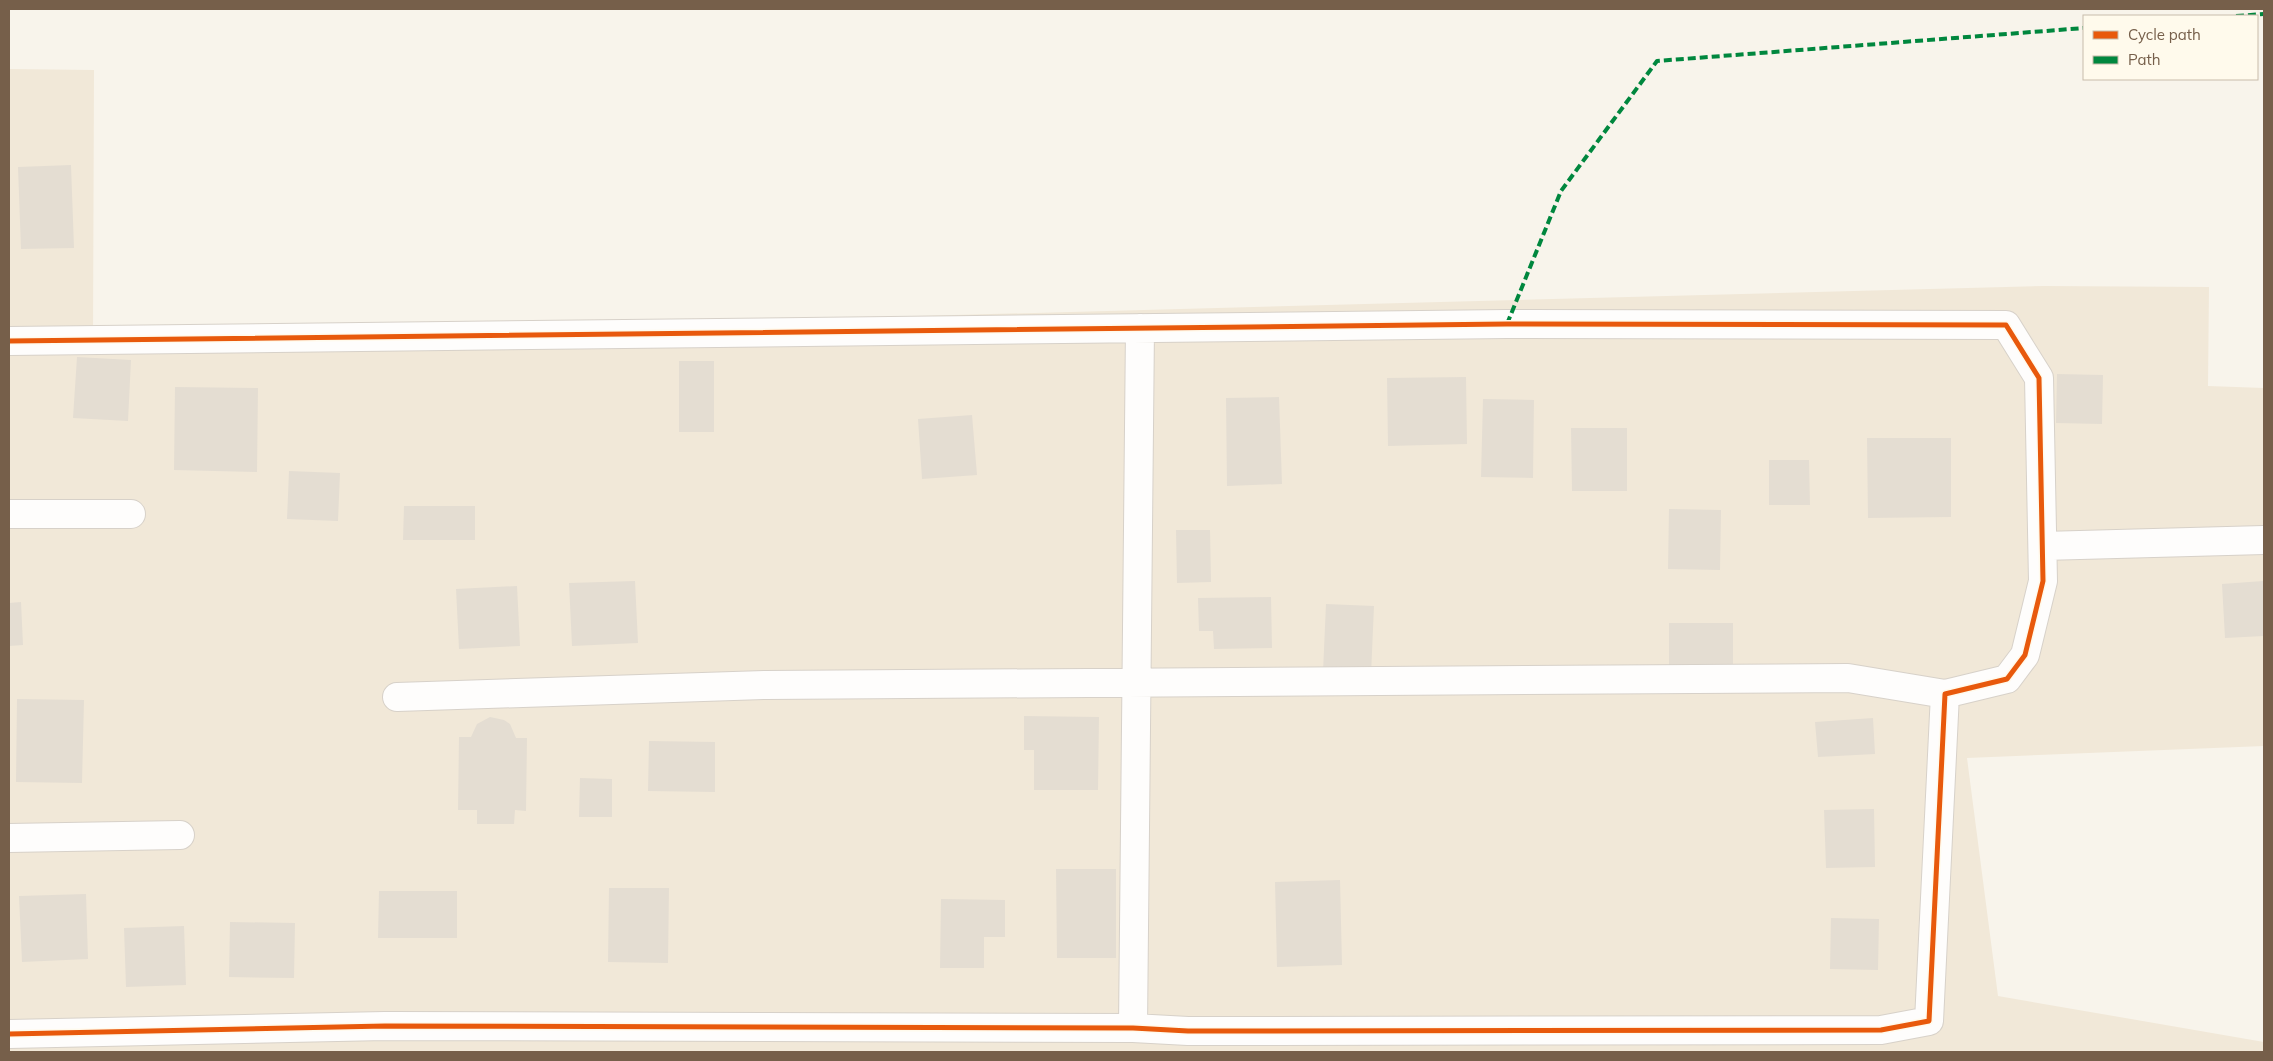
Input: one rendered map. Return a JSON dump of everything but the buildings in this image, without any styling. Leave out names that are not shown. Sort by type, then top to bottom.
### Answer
[{"type":"street","points":[[9,341],[1506,324],[2006,325],[2039,378],[2043,581],[2025,655],[2007,679],[1945,694],[1848,678],[765,685],[397,697]]},
{"type":"street","points":[[1133,1028],[1140,328]]},
{"type":"street","points":[[9,514],[131,514]]},
{"type":"street","points":[[2042,546],[2264,540]]},
{"type":"street","points":[[9,1034],[385,1026],[1133,1028],[1188,1042],[1881,1030],[1929,1022],[1945,694]]},
{"type":"street","points":[[9,838],[180,834]]},
{"type":"shaded area","points":[[9,69],[94,70],[93,338],[2043,286],[2209,287],[2208,386],[2264,388],[2264,746],[1967,758],[1998,996],[2264,1042],[2264,1052],[9,1052]]},
{"type":"marked path","points":[[2250,15],[2264,14]]},
{"type":"marked path","points":[[1507,324],[1561,191],[1657,61],[2083,28]]},
{"type":"cycle path","points":[[9,341],[1507,324],[2006,325],[2039,378],[2043,581],[2025,655],[2007,679],[1945,694],[1929,1021],[1881,1030],[1188,1031],[1133,1028],[385,1026],[9,1034]]}]
